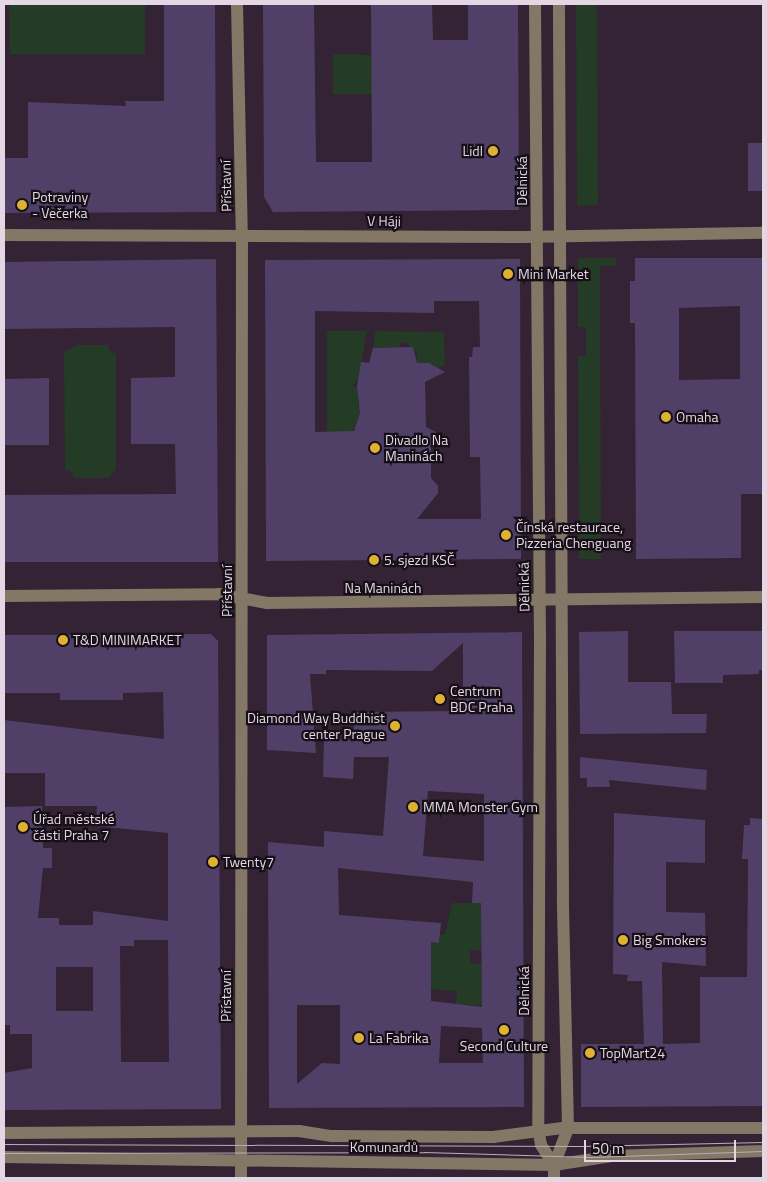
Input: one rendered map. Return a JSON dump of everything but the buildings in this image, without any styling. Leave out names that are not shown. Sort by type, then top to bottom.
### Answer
[{"type":"street","name":"Přístavní","points":[[237,4],[242,234],[241,1178]]},
{"type":"street","name":"Dělnická","points":[[535,4],[539,601],[538,1129],[541,1145],[554,1165]]},
{"type":"street","points":[[554,1178],[554,1165],[568,1128],[563,900],[564,600],[560,4]]},
{"type":"street","name":"V Háji","points":[[4,235],[242,234],[536,237],[561,235],[763,233]]},
{"type":"street","name":"Na Maninách","points":[[4,596],[218,594],[267,603],[763,597]]},
{"type":"street","name":"Komunardů","points":[[4,1133],[299,1131],[332,1136],[493,1137],[538,1129],[763,1128]]},
{"type":"street","name":"Komunardů","points":[[4,1157],[157,1157],[174,1162],[554,1165],[613,1156],[763,1151]]},
{"type":"green space","points":[[9,4],[145,4],[145,54],[10,54]]},
{"type":"green space","points":[[576,4],[597,4],[598,205],[577,206]]},
{"type":"green space","points":[[333,54],[371,55],[372,94],[333,94]]},
{"type":"green space","points":[[578,258],[616,258],[616,266],[600,266],[601,559],[579,559],[578,356],[586,356],[586,327],[578,327]]},
{"type":"green space","points":[[327,331],[367,331],[358,381],[352,385],[358,388],[358,405],[362,410],[358,422],[352,431],[327,438]]},
{"type":"green space","points":[[375,331],[444,332],[445,365],[438,368],[430,363],[417,363],[417,353],[406,343],[400,343],[400,347],[373,348]]},
{"type":"green space","points":[[76,345],[108,345],[111,353],[116,353],[116,469],[108,478],[74,478],[69,470],[65,470],[64,353]]},
{"type":"green space","points":[[452,903],[483,903],[481,950],[470,950],[470,963],[481,964],[484,1006],[456,1004],[457,991],[431,989],[431,942],[439,943],[440,935],[445,934]]},
{"type":"tram line","points":[[4,1144],[582,1146],[763,1142]]},
{"type":"tram line","points":[[4,1153],[424,1152],[591,1157],[763,1151]]},
{"type":"place","name":"Lidl","points":[[493,151]]},
{"type":"place","name":"Potraviny - Večerka","points":[[22,205]]},
{"type":"place","name":"Mini Market","points":[[508,274]]},
{"type":"place","name":"Omaha","points":[[666,417]]},
{"type":"place","name":"Divadlo Na Maninách","points":[[375,448]]},
{"type":"place","name":"Čínská restaurace, Pizzeria Chenguang","points":[[506,535]]},
{"type":"place","name":"5. sjezd KSČ","points":[[374,560]]},
{"type":"place","name":"T&D MINIMARKET","points":[[63,640]]},
{"type":"place","name":"Centrum BDC Praha","points":[[440,699]]},
{"type":"place","name":"Diamond Way Buddhist center Prague","points":[[395,726]]},
{"type":"place","name":"MMA Monster Gym","points":[[413,807]]},
{"type":"place","name":"Úřad městské části Praha 7","points":[[23,827]]},
{"type":"place","name":"Twenty7","points":[[213,862]]},
{"type":"place","name":"Big Smokers","points":[[623,940]]},
{"type":"place","name":"Second Culture","points":[[504,1030]]},
{"type":"place","name":"La Fabrika","points":[[359,1038]]},
{"type":"place","name":"TopMart24","points":[[590,1053]]}]
